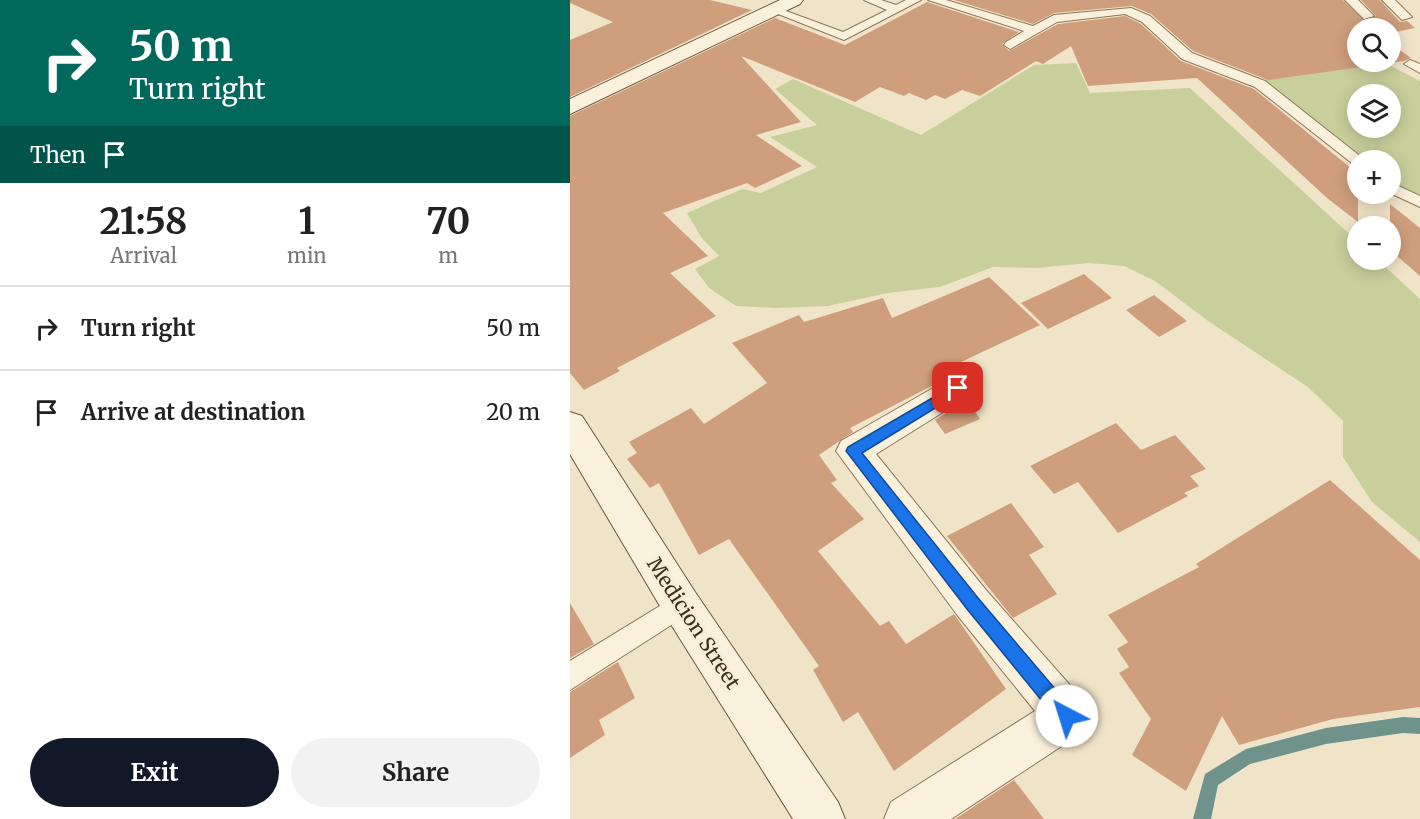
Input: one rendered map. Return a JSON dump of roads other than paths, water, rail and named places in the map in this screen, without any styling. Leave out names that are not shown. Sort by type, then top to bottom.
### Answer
[{"type":"street","points":[[570,107],[794,0]]},
{"type":"street","points":[[908,819],[1067,716],[972,603],[853,451],[958,388]]},
{"type":"street","name":"Medicion Street","points":[[570,424],[681,605],[821,819]]},
{"type":"lane","points":[[870,0],[897,9]]},
{"type":"lane","points":[[774,10],[844,36],[915,0]]},
{"type":"lane","points":[[934,0],[1034,30]]},
{"type":"lane","points":[[1351,0],[1368,16]]},
{"type":"lane","points":[[1388,0],[1406,17]]},
{"type":"lane","points":[[1010,45],[1054,19],[1127,10],[1146,19],[1187,56],[1260,84],[1347,152]]},
{"type":"lane","points":[[1401,192],[1420,202]]},
{"type":"lane","points":[[570,677],[681,605]]},
{"type":"waterway","points":[[1202,819],[1211,780],[1246,757],[1326,736],[1403,725],[1420,726]]}]
